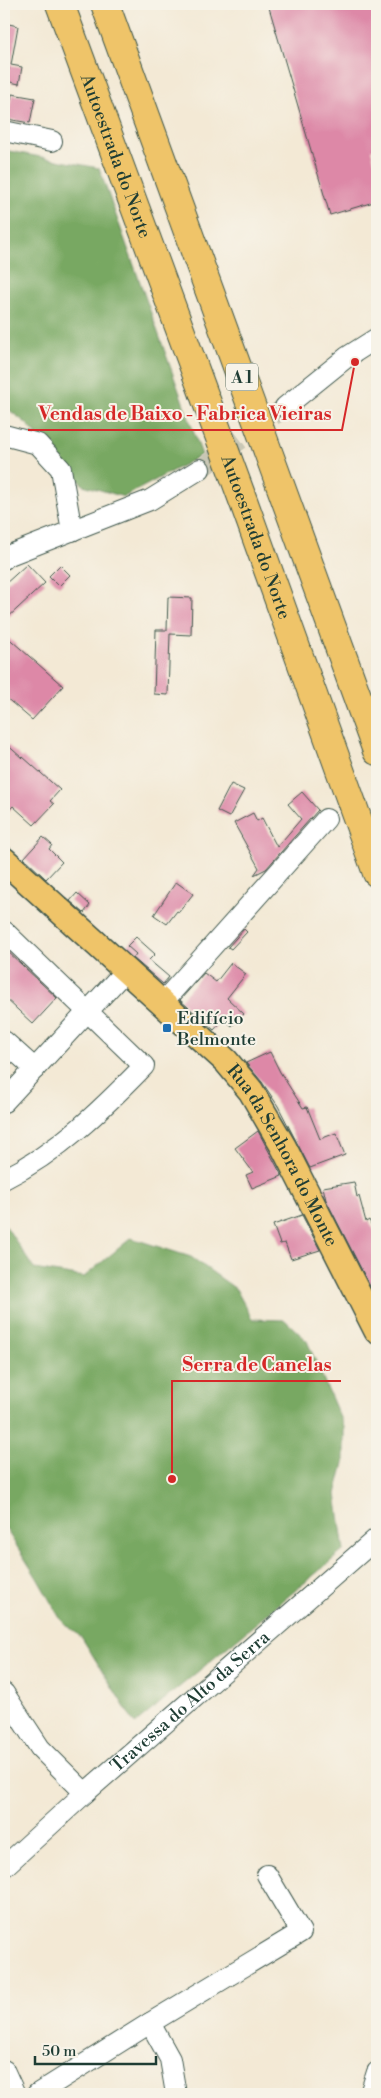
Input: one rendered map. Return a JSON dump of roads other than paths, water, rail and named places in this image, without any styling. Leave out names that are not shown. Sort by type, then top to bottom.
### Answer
[{"type":"highway","name":"Autoestrada do Norte","points":[[60,4],[241,494],[377,873]]},
{"type":"highway","name":"A 1","points":[[105,4],[377,752]]},
{"type":"main road","name":"Rua da Senhora do Monte","points":[[4,860],[226,1061],[251,1091],[283,1146],[377,1331]]},
{"type":"street","points":[[4,131],[52,141]]},
{"type":"street","points":[[285,408],[347,358],[377,338]]},
{"type":"street","points":[[4,438],[38,444],[61,470],[72,531]]},
{"type":"street","points":[[4,560],[7,556],[150,500],[200,469]]},
{"type":"street","points":[[161,1004],[326,820]]},
{"type":"street","points":[[4,931],[144,1066],[95,1116],[44,1157],[4,1179]]},
{"type":"street","points":[[4,1102],[125,971]]},
{"type":"street","points":[[4,1041],[35,1069]]},
{"type":"street","name":"Travessa do Alto da Serra","points":[[4,1867],[85,1793],[377,1538]]},
{"type":"street","points":[[4,1693],[40,1748],[85,1793]]},
{"type":"street","points":[[37,2094],[301,1932],[267,1874]]},
{"type":"street","points":[[150,2023],[170,2059],[176,2094]]},
{"type":"street","points":[[4,2070],[15,2094]]},
{"type":"street","points":[[370,2094],[377,2072]]},
{"type":"tunnel","points":[[200,469],[285,407]]},
{"type":"place","name":"Vendas de Baixo - Fabrica Vieiras","points":[[355,362]]},
{"type":"place","name":"Edifício Belmonte","points":[[167,1028]]},
{"type":"place","name":"Serra de Canelas","points":[[172,1479]]}]
